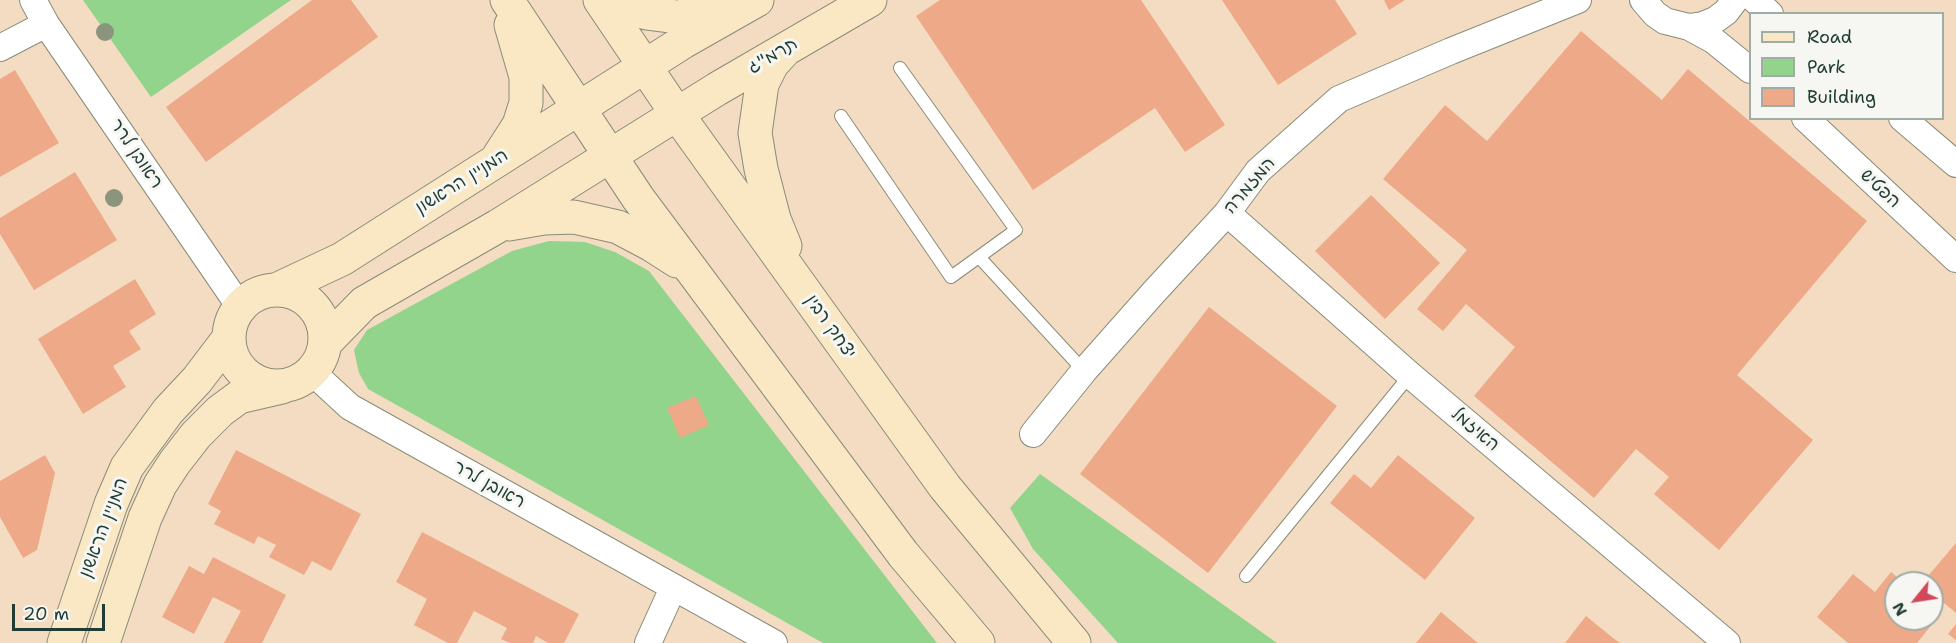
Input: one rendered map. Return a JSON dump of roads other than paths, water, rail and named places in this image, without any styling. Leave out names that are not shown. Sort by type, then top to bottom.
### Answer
[{"type":"main road","points":[[505,0],[609,155],[697,277],[903,554],[978,643]]},
{"type":"main road","points":[[495,162],[519,125],[525,103],[526,77],[505,0]]},
{"type":"main road","name":"יצחק רבין","points":[[600,0],[677,114],[945,487],[1074,643]]},
{"type":"main road","points":[[617,0],[646,13],[677,17],[714,12],[747,0]]},
{"type":"main road","points":[[645,66],[758,0]]},
{"type":"main road","name":"תרמ\"ג","points":[[677,114],[870,0]]},
{"type":"main road","points":[[796,42],[772,64],[762,84],[755,133],[761,169],[774,219],[791,260],[815,306]]},
{"type":"main road","name":"המניין הראשון","points":[[276,290],[342,259],[645,66]]},
{"type":"main road","points":[[326,342],[364,303],[498,226],[677,114]]},
{"type":"main road","points":[[498,226],[544,218],[574,217],[618,227],[652,244],[677,260],[697,277]]},
{"type":"main road","points":[[276,290],[292,292],[307,300],[318,312],[324,325],[326,342],[322,358],[312,372],[298,382],[282,387],[265,386],[250,378],[238,366],[232,355],[229,338],[232,321],[240,307],[259,293],[276,290]]},
{"type":"main road","name":"המניין הראשון","points":[[64,643],[111,504],[127,467],[157,426],[197,380],[229,338]]},
{"type":"main road","name":"המניין הראשון","points":[[103,643],[145,518],[160,485],[175,462],[196,435],[220,411],[239,397],[282,387]]},
{"type":"street","name":"ראובן לרר","points":[[33,0],[46,24],[240,307]]},
{"type":"street","points":[[1643,0],[1655,14],[1665,21],[1689,27],[1713,40],[1749,69]]},
{"type":"street","points":[[1689,27],[1715,20],[1726,12],[1735,0]]},
{"type":"street","points":[[1755,0],[1768,12]]},
{"type":"street","name":"המזמרה","points":[[1033,434],[1084,371],[1227,213],[1258,171],[1339,99],[1569,2]]},
{"type":"street","points":[[0,48],[46,24]]},
{"type":"street","name":"הפטיש","points":[[1807,120],[1956,259]]},
{"type":"street","points":[[1904,120],[1956,164]]},
{"type":"street","name":"האיזמל","points":[[1227,213],[1410,375],[1726,643]]},
{"type":"street","name":"ראובן לרר","points":[[312,372],[350,407],[774,643]]},
{"type":"street","points":[[648,643],[673,588]]},
{"type":"lane","points":[[841,116],[951,277],[1016,230],[900,68]]},
{"type":"lane","points":[[979,257],[1084,371]]},
{"type":"lane","points":[[1246,576],[1410,375]]}]
